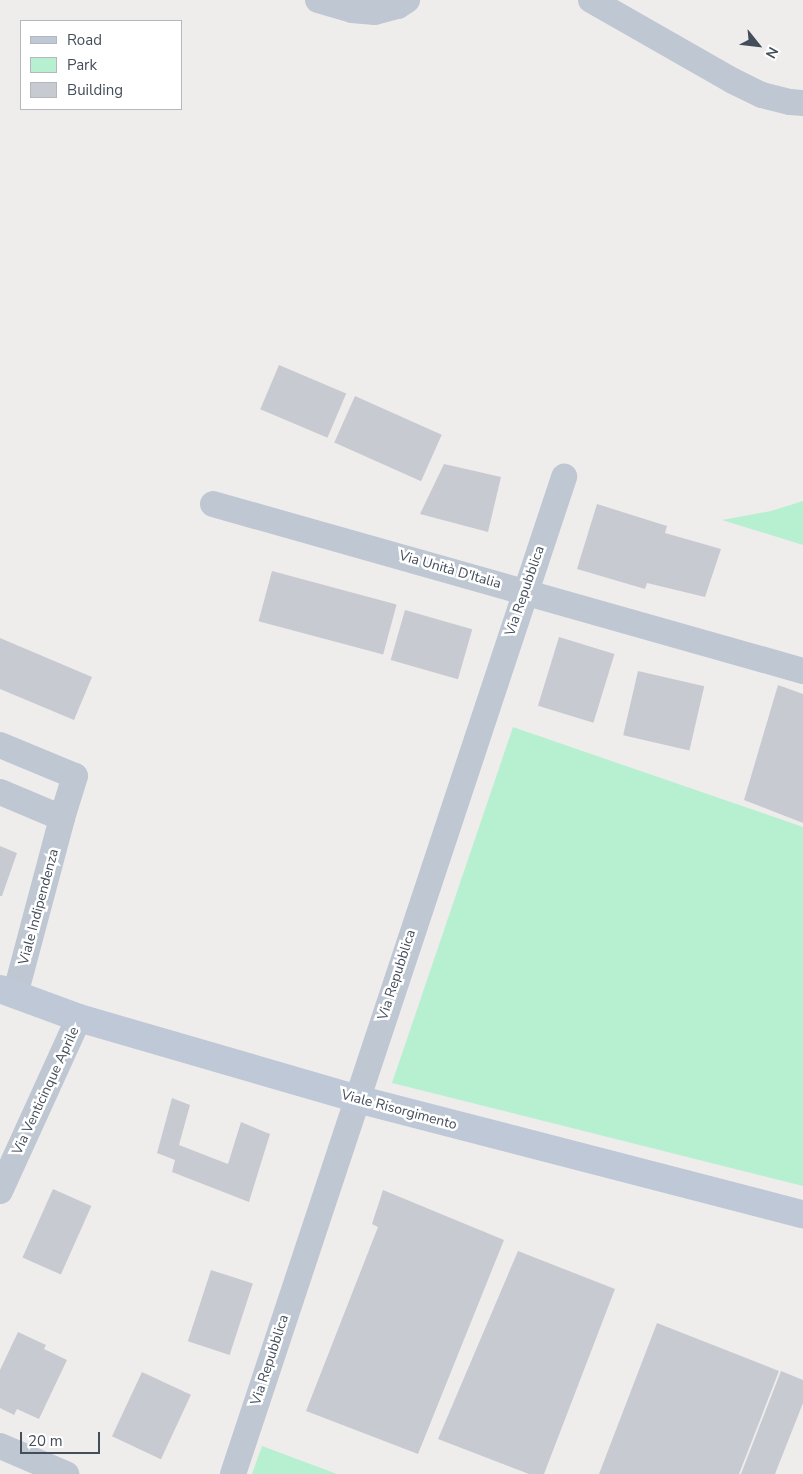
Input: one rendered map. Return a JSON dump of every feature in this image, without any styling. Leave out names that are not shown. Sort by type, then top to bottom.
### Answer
[{"type":"street","points":[[318,0],[352,10],[375,12],[398,6],[407,0]]},
{"type":"street","points":[[591,0],[733,81],[762,95],[790,102],[803,103]]},
{"type":"street","name":"Via Repubblica","points":[[233,1474],[524,591],[564,477]]},
{"type":"street","name":"Via Unità D'Italia","points":[[213,504],[803,671]]},
{"type":"street","name":"Viale Indipendenza","points":[[0,745],[75,776],[8,992]]},
{"type":"street","points":[[0,792],[62,818]]},
{"type":"street","name":"Viale Risorgimento","points":[[8,992],[79,1018],[357,1099],[803,1214]]},
{"type":"street","name":"Via Venticinque Aprile","points":[[0,1191],[79,1018]]},
{"type":"street","points":[[0,1446],[66,1474]]},
{"type":"green space","points":[[803,501],[803,545],[722,520],[771,511]]},
{"type":"green space","points":[[513,727],[803,827],[803,1186],[392,1083]]},
{"type":"green space","points":[[262,1446],[337,1474],[252,1474]]},
{"type":"building","points":[[279,365],[346,394],[327,438],[260,409]]},
{"type":"building","points":[[355,396],[442,435],[421,481],[334,443]]},
{"type":"building","points":[[444,464],[501,477],[488,532],[420,514]]},
{"type":"building","points":[[597,504],[667,526],[665,533],[721,549],[705,597],[647,583],[645,589],[577,569]]},
{"type":"building","points":[[272,571],[397,604],[383,655],[259,621]]},
{"type":"building","points":[[405,610],[472,629],[458,679],[391,660]]},
{"type":"building","points":[[559,637],[614,654],[593,723],[538,706]]},
{"type":"building","points":[[0,638],[92,677],[74,720],[0,689]]},
{"type":"building","points":[[638,671],[704,686],[689,751],[623,735]]},
{"type":"building","points":[[778,685],[803,694],[803,823],[744,800]]},
{"type":"building","points":[[0,846],[17,853],[2,896],[0,896]]},
{"type":"building","points":[[172,1098],[190,1105],[179,1145],[228,1164],[241,1122],[270,1134],[249,1202],[172,1172],[175,1160],[157,1153]]},
{"type":"building","points":[[53,1189],[91,1206],[61,1275],[22,1258]]},
{"type":"building","points":[[383,1190],[504,1240],[418,1454],[306,1411],[378,1227],[372,1224]]},
{"type":"building","points":[[518,1251],[615,1289],[544,1474],[529,1474],[438,1439]]},
{"type":"building","points":[[211,1270],[253,1284],[230,1355],[188,1341]]},
{"type":"building","points":[[657,1323],[779,1371],[739,1474],[599,1474]]},
{"type":"building","points":[[18,1332],[46,1345],[44,1349],[67,1360],[39,1419],[17,1409],[14,1415],[0,1408],[0,1370]]},
{"type":"building","points":[[781,1371],[803,1380],[803,1403],[775,1474],[741,1474]]},
{"type":"building","points":[[142,1372],[191,1395],[161,1459],[112,1436]]}]
